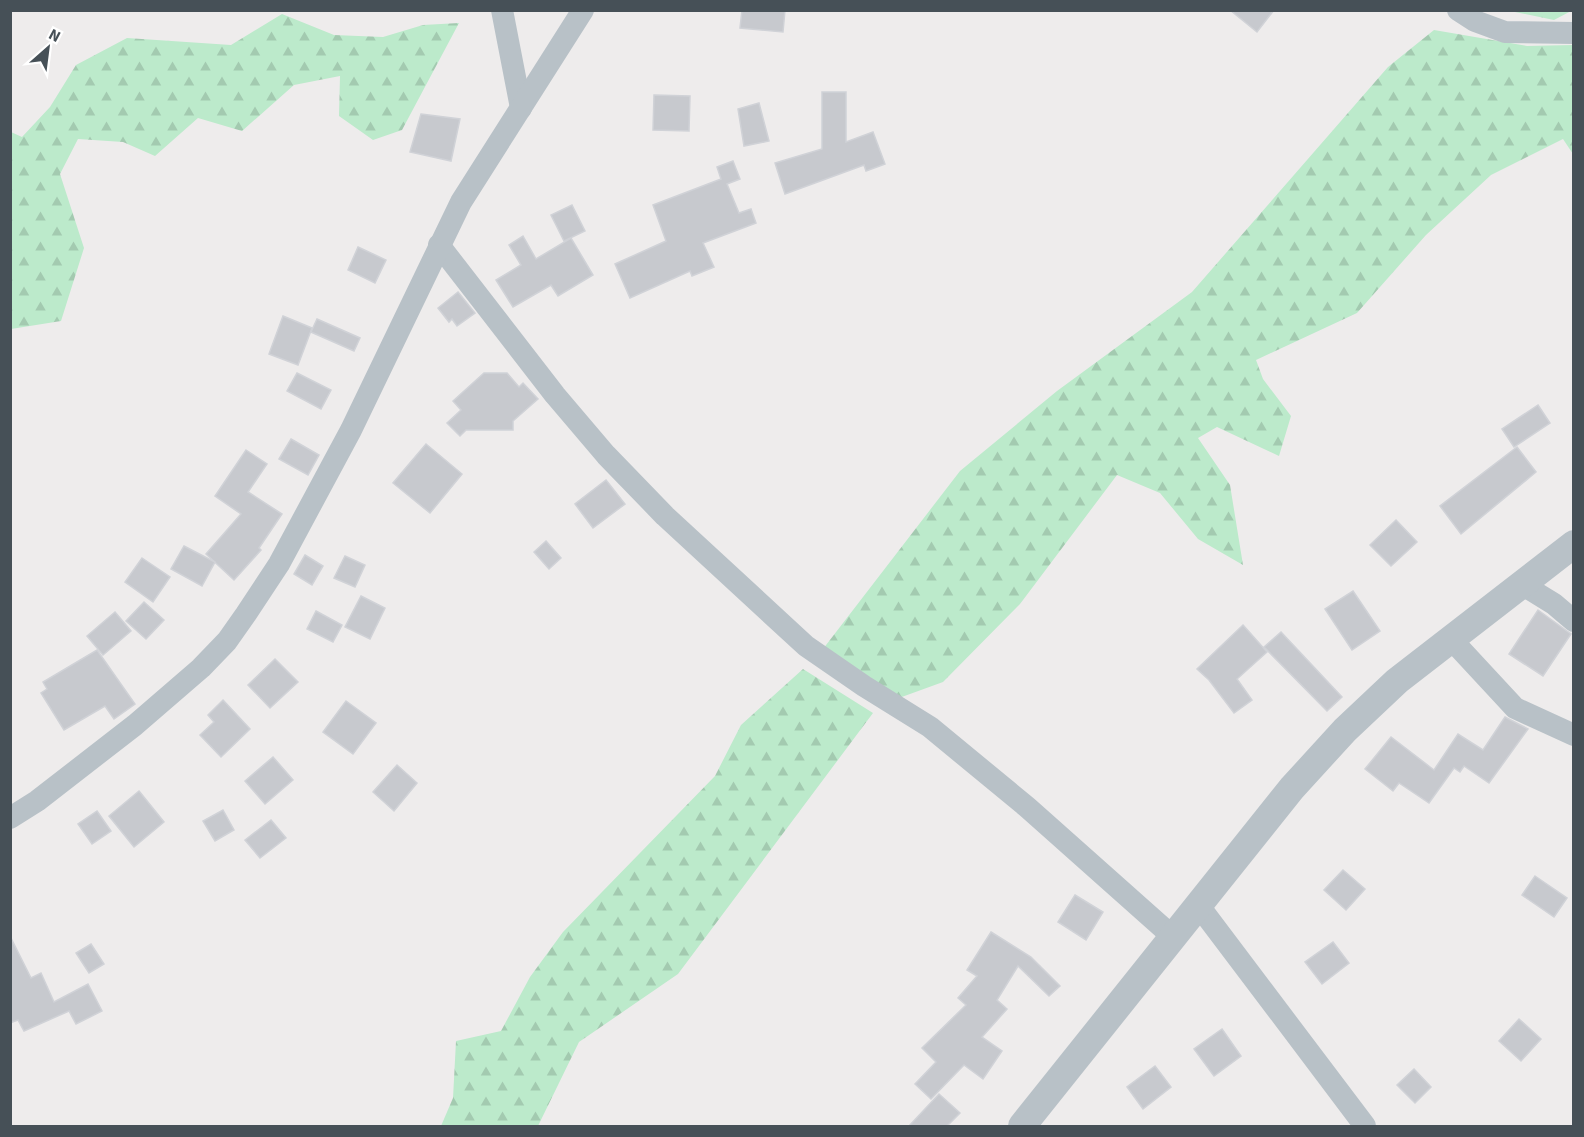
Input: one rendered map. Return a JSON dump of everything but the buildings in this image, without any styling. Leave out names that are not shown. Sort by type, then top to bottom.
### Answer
[{"type":"street","points":[[502,10],[521,108]]},
{"type":"street","points":[[10,818],[37,801],[135,725],[201,668],[227,641],[279,564],[351,430],[439,245],[487,158],[582,10]]},
{"type":"street","points":[[1458,10],[1476,21],[1506,32],[1574,33]]},
{"type":"street","points":[[439,245],[555,395],[606,455],[665,516],[806,646],[930,727],[1027,807],[1172,936]]},
{"type":"street","points":[[1022,1126],[1292,788],[1345,730],[1396,681],[1574,544]]},
{"type":"street","points":[[1523,585],[1554,604],[1574,621]]},
{"type":"street","points":[[1451,639],[1515,708],[1574,735]]},
{"type":"street","points":[[1199,906],[1365,1126]]},
{"type":"green space","points":[[1510,10],[1573,10],[1554,20],[1510,11]]},
{"type":"green space","points":[[282,14],[334,35],[383,37],[423,25],[459,23],[402,130],[373,140],[339,116],[340,76],[294,85],[242,131],[198,118],[155,156],[123,142],[78,139],[60,174],[84,248],[61,321],[11,329],[11,132],[22,137],[50,107],[76,65],[127,38],[231,45]]},
{"type":"green space","points":[[1434,30],[1527,46],[1573,45],[1573,154],[1563,139],[1491,175],[1426,235],[1357,313],[1256,360],[1263,379],[1291,416],[1279,456],[1217,427],[1198,438],[1230,485],[1243,565],[1198,539],[1160,493],[1117,475],[1020,604],[943,682],[899,698],[823,649],[960,471],[1057,391],[1192,292],[1388,67]]},
{"type":"green space","points":[[803,669],[873,713],[678,974],[579,1042],[538,1126],[441,1126],[453,1098],[456,1041],[501,1031],[530,977],[563,932],[715,776],[741,725]]}]
